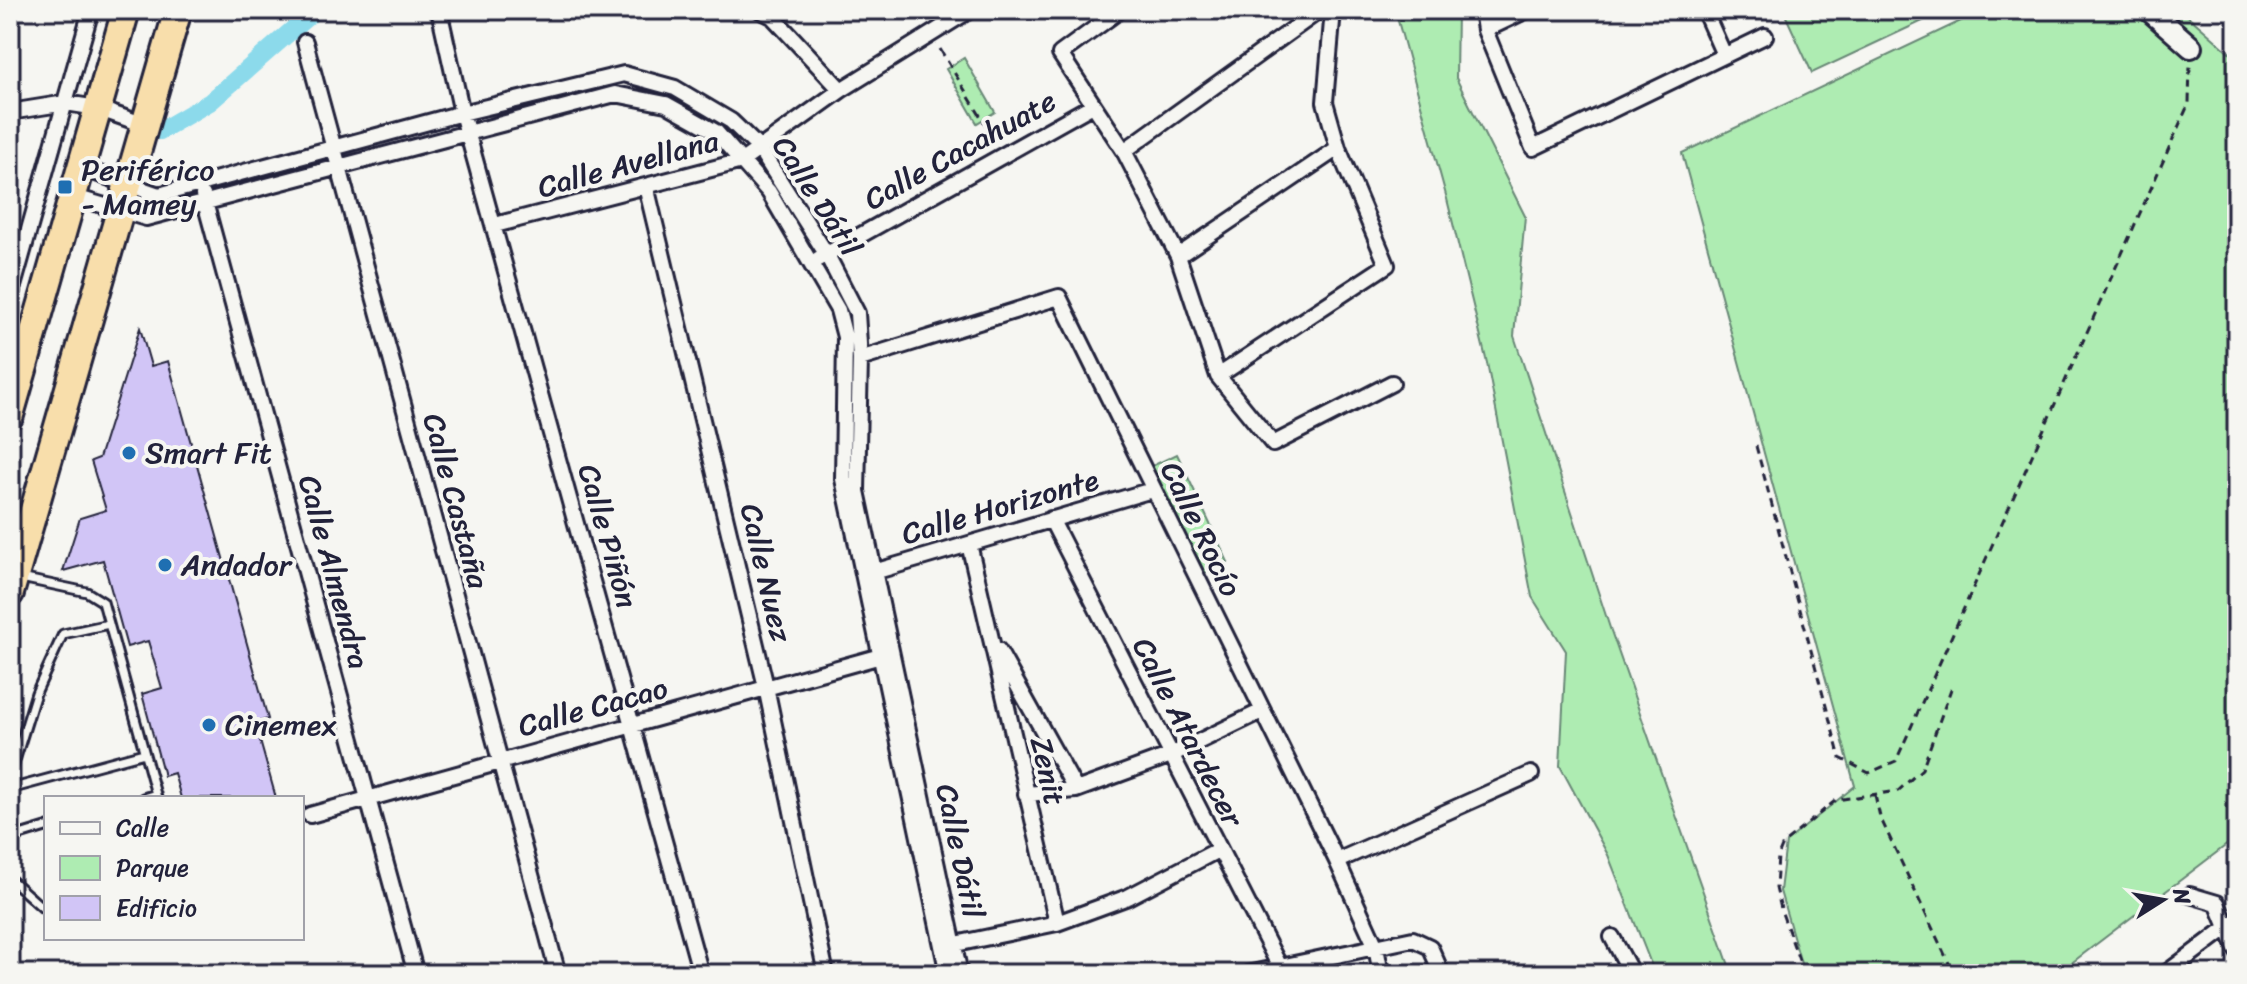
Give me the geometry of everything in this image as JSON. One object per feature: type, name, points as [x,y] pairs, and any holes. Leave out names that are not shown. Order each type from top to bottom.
[{"type":"highway","points":[[10,415],[126,10]]},
{"type":"highway","points":[[12,584],[178,10]]},
{"type":"street","points":[[10,297],[91,10]]},
{"type":"street","name":"Calle Piñón","points":[[439,10],[467,132],[701,974]]},
{"type":"street","points":[[760,10],[772,16],[841,90]]},
{"type":"street","name":"Calle Avellana","points":[[495,225],[742,161],[841,90],[970,10]]},
{"type":"street","points":[[1120,10],[1060,54],[1124,151],[1178,256],[1218,376],[1273,444],[1392,383]]},
{"type":"street","points":[[1124,151],[1320,10]]},
{"type":"street","points":[[1218,376],[1387,265],[1338,148],[1325,102],[1333,10]]},
{"type":"street","points":[[1482,10],[1485,30],[1533,148],[1765,36]]},
{"type":"street","points":[[1485,30],[1527,10]]},
{"type":"street","points":[[1704,10],[1724,55]]},
{"type":"street","points":[[2149,10],[2191,47]]},
{"type":"street","name":"Calle Castaña","points":[[305,42],[558,974]]},
{"type":"street","name":"Calle Dátil","points":[[79,167],[159,195],[462,113],[624,74],[675,88],[731,121],[759,148],[827,255],[857,313],[860,359],[857,491],[869,573],[948,946],[960,974]]},
{"type":"street","name":"Calle Dátil","points":[[71,196],[146,218],[615,94],[666,104],[716,132],[769,192],[838,310],[845,337],[843,479],[869,573]]},
{"type":"street","points":[[10,112],[66,103],[97,108],[145,125]]},
{"type":"street","name":"Calle Cacahuate","points":[[811,264],[1093,105]]},
{"type":"street","points":[[1178,256],[1338,148]]},
{"type":"street","name":"Calle Almendra","points":[[200,184],[416,974]]},
{"type":"street","name":"Calle Nuez","points":[[646,186],[766,687],[826,974]]},
{"type":"street","name":"Calle Rocío","points":[[860,359],[1059,297],[1337,861],[1376,947],[1381,974]]},
{"type":"street","name":"Calle Horizonte","points":[[869,573],[1152,490]]},
{"type":"street","name":"Calle Atardecer","points":[[1051,519],[1280,967]]},
{"type":"street","name":"Zenit","points":[[969,544],[1057,923]]},
{"type":"street","name":"Zenit","points":[[988,632],[1076,790]]},
{"type":"street","name":"Calle Cacao","points":[[310,815],[633,722],[886,655]]},
{"type":"street","points":[[1026,794],[1076,790],[1171,755],[1262,711]]},
{"type":"street","points":[[1337,861],[1531,774]]},
{"type":"street","points":[[948,946],[1057,923],[1128,897],[1218,850]]},
{"type":"street","points":[[2190,895],[2217,903],[2233,923],[2237,951]]},
{"type":"street","points":[[2165,974],[2233,923]]},
{"type":"street","points":[[1612,937],[1632,974]]},
{"type":"street","points":[[1247,974],[1413,939],[1424,941],[1430,947],[1442,974]]},
{"type":"street","name":"Calle Dátil","points":[[948,946],[948,974]]},
{"type":"lane","points":[[12,584],[87,592],[103,602],[156,796]]},
{"type":"lane","points":[[10,777],[36,693],[63,634],[109,624]]},
{"type":"lane","points":[[10,789],[144,753]]},
{"type":"lane","points":[[10,838],[44,828]]},
{"type":"lane","points":[[10,879],[44,909]]},
{"type":"path","points":[[932,34],[1004,156]]},
{"type":"path","points":[[1756,446],[1840,758],[1869,773],[1896,761],[2170,146],[2189,103],[2191,47]]},
{"type":"path","points":[[1804,974],[1776,888],[1778,856],[1783,844],[1836,800],[1898,791],[1922,769],[1951,689]]},
{"type":"path","points":[[1875,795],[1880,817],[1954,974]]},
{"type":"green space","points":[[1395,10],[1457,10],[1456,78],[1525,216],[1514,336],[1610,628],[1732,974],[1655,974],[1608,855],[1560,766],[1566,651],[1532,597],[1487,363],[1447,199]]},
{"type":"green space","points":[[1783,10],[1946,10],[1812,73]]},
{"type":"green space","points":[[1984,10],[2181,10],[2237,59],[2237,837],[2057,974],[1804,974],[1780,891],[1786,842],[1855,786],[1682,153]]},
{"type":"green space","points":[[964,58],[995,112],[977,123],[946,69]]},
{"type":"green space","points":[[1177,454],[1228,562],[1202,574],[1152,466]]},
{"type":"building","name":"Andador","points":[[140,328],[151,366],[168,361],[268,719],[255,723],[275,796],[180,796],[174,773],[164,776],[142,694],[162,688],[148,641],[127,647],[103,560],[63,571],[80,518],[106,510],[91,461],[99,458]]},
{"type":"waterway","points":[[160,131],[210,102],[315,10]]},
{"type":"place","name":"Periférico - Mamey","points":[[65,187]]},
{"type":"place","name":"Smart Fit","points":[[129,453]]},
{"type":"place","name":"Andador","points":[[165,565]]},
{"type":"place","name":"Cinemex","points":[[209,725]]}]
